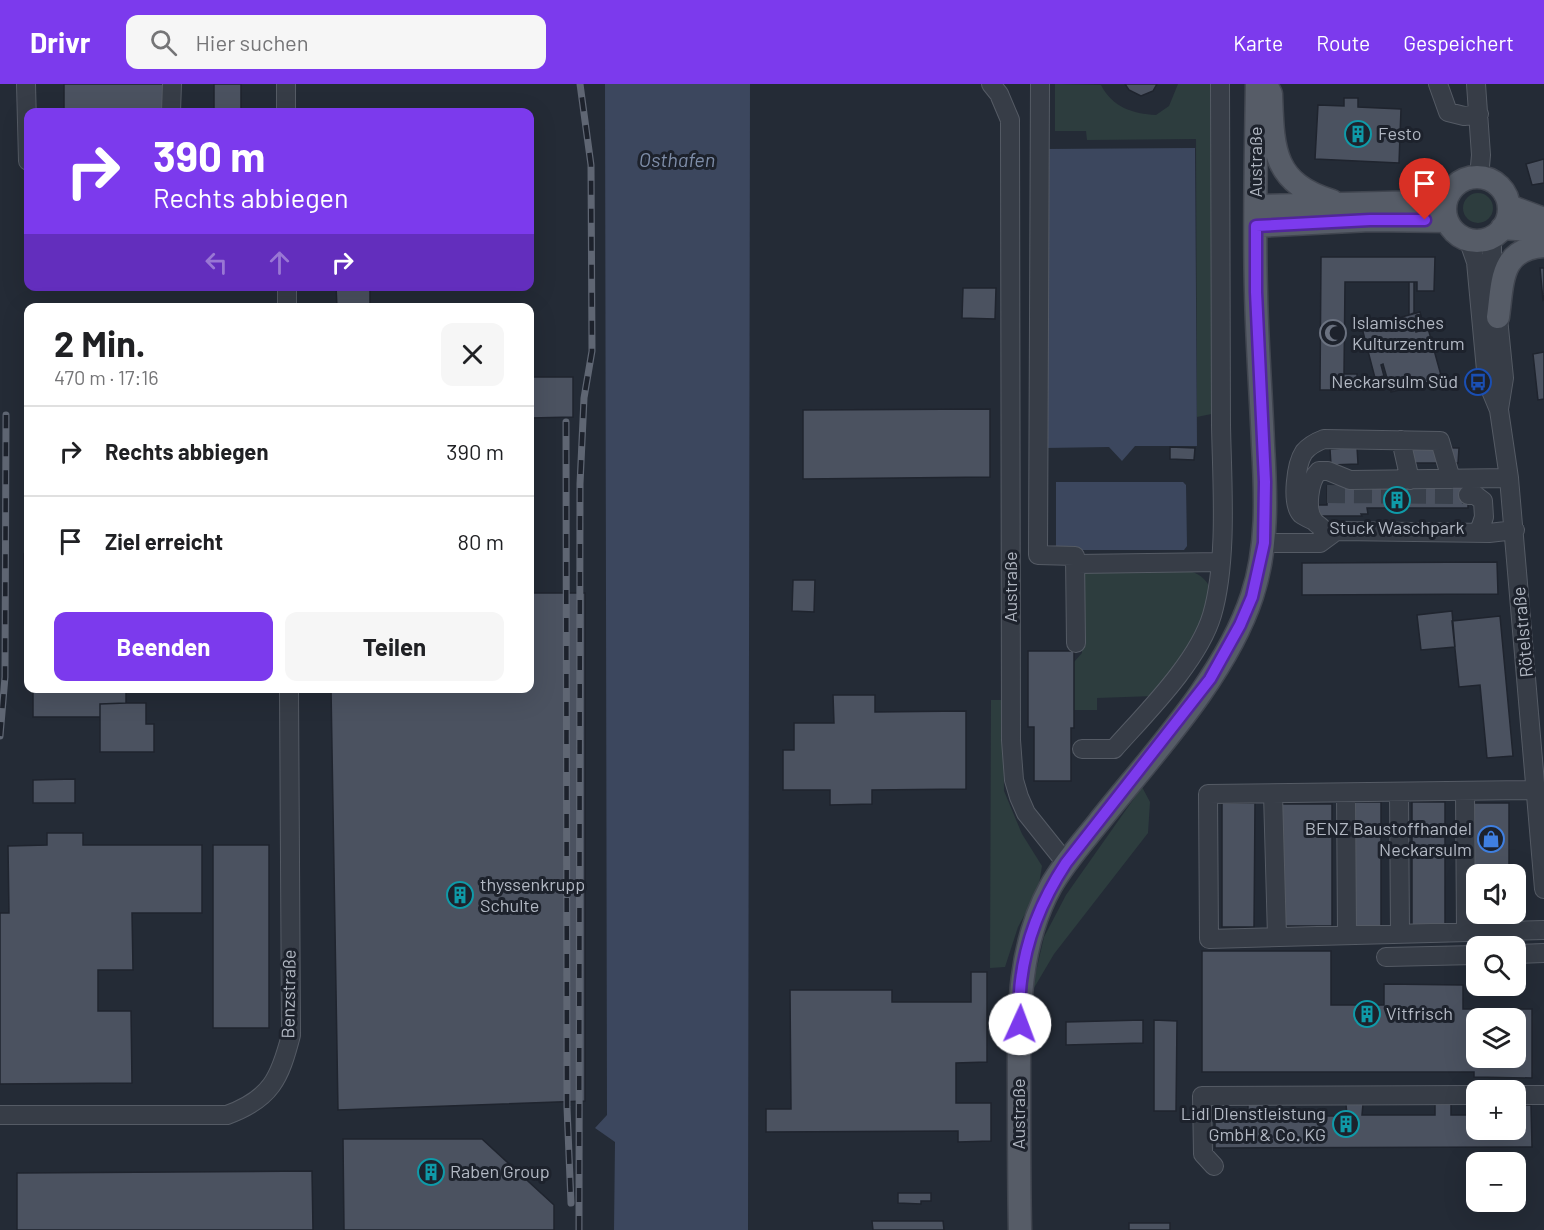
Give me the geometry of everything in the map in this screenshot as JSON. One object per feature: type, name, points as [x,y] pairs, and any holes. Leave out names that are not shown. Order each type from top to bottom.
[{"type":"main road","name":"Austraße","points":[[1020,1230],[1021,982],[1034,926],[1050,888],[1066,863],[1210,679],[1240,625],[1252,597],[1264,543],[1265,482],[1256,292],[1257,84]]},
{"type":"main road","points":[[1266,84],[1271,93],[1273,143],[1284,171],[1300,187],[1323,199],[1339,204]]},
{"type":"main road","points":[[1501,224],[1503,190],[1488,179],[1472,177],[1457,183],[1447,196],[1445,204],[1447,221],[1456,233],[1468,239],[1485,240],[1501,224],[1544,219]]},
{"type":"main road","points":[[1256,216],[1339,204],[1425,202],[1447,196]]},
{"type":"main road","points":[[1256,216],[1447,221]]},
{"type":"main road","points":[[1501,224],[1544,235]]},
{"type":"main road","points":[[1498,317],[1508,264],[1522,250],[1544,246]]},
{"type":"street","points":[[26,84],[27,108]]},
{"type":"street","points":[[171,108],[172,84]]},
{"type":"street","points":[[286,84],[286,108]]},
{"type":"street","points":[[1040,84],[1038,555],[1075,556],[1076,643]]},
{"type":"street","points":[[1082,749],[1114,749],[1153,707],[1192,655],[1212,616],[1220,562],[1222,516],[1220,84]]},
{"type":"street","points":[[1438,84],[1448,112],[1464,116],[1479,114]]},
{"type":"street","points":[[1476,84],[1481,155],[1479,177]]},
{"type":"street","name":"Austraße","points":[[995,89],[1010,120],[1011,716],[1014,780],[1026,813],[1066,863]]},
{"type":"street","name":"Rötelstraße","points":[[1499,410],[1504,378],[1492,258],[1501,224]]},
{"type":"street","name":"Rötelstraße","points":[[1468,239],[1476,262],[1487,381],[1499,410],[1509,478],[1544,889]]},
{"type":"street","points":[[1320,543],[1323,531],[1321,526],[1301,513],[1296,500],[1300,461],[1306,450],[1324,439],[1440,441],[1431,479]]},
{"type":"street","points":[[1415,441],[1431,479]]},
{"type":"street","points":[[1314,521],[1310,509],[1319,491],[1314,477],[1323,471],[1350,480],[1509,478]]},
{"type":"street","points":[[1468,495],[1475,495],[1483,501],[1484,517],[1479,532]]},
{"type":"street","points":[[1264,543],[1320,543],[1335,532],[1344,531],[1515,530]]},
{"type":"street","points":[[1076,564],[1220,562]]},
{"type":"street","name":"Benzstraße","points":[[0,1115],[227,1115],[246,1108],[265,1095],[283,1067],[291,1035],[289,693]]},
{"type":"street","points":[[1536,790],[1208,794],[1209,939],[1544,930]]},
{"type":"street","points":[[1464,791],[1466,932]]},
{"type":"street","points":[[1399,792],[1400,933]]},
{"type":"street","points":[[1346,793],[1347,935]]},
{"type":"street","points":[[1273,794],[1277,937]]},
{"type":"street","points":[[1526,954],[1544,953]]},
{"type":"street","points":[[1386,957],[1466,955]]},
{"type":"street","points":[[1214,1166],[1203,1154],[1202,1096],[1466,1095]]},
{"type":"street","points":[[1526,1095],[1544,1095]]},
{"type":"shaded area","points":[[1055,84],[1101,85],[1111,99],[1124,108],[1156,115],[1169,106],[1178,84],[1216,84],[1216,413],[1197,417],[1196,139],[1087,140],[1086,131],[1055,131]]},
{"type":"shaded area","points":[[1478,193],[1484,194],[1492,202],[1492,214],[1484,222],[1478,223],[1472,222],[1464,214],[1463,208],[1464,202],[1472,194]]},
{"type":"shaded area","points":[[1080,570],[1186,570],[1201,576],[1211,589],[1200,632],[1154,696],[1097,698],[1097,710],[1074,710],[1074,662],[1082,653]]},
{"type":"shaded area","points":[[991,700],[1003,700],[1004,791],[1022,834],[1042,866],[1038,890],[1018,927],[1005,967],[990,968]]},
{"type":"shaded area","points":[[1142,787],[1150,802],[1148,833],[1054,954],[1031,993],[1044,937],[1066,895]]},
{"type":"water","name":"Osthafen","points":[[605,84],[750,84],[748,1230],[614,1230],[615,1142],[595,1128],[607,1115]]},
{"type":"water","points":[[1195,148],[1197,446],[1135,446],[1122,461],[1109,447],[1045,448],[1044,149]]},
{"type":"water","points":[[1056,482],[1183,482],[1186,485],[1187,546],[1184,550],[1056,550]]},
{"type":"building","points":[[64,84],[165,84],[165,108],[64,108]]},
{"type":"building","points":[[214,84],[241,84],[241,108],[214,108]]},
{"type":"building","points":[[1125,84],[1157,84],[1153,91],[1141,96],[1129,90]]},
{"type":"building","name":"Festo","points":[[1344,98],[1358,98],[1358,107],[1401,109],[1399,163],[1315,159],[1318,105],[1344,106]]},
{"type":"building","points":[[1544,159],[1544,183],[1532,185],[1526,164]]},
{"type":"building","name":"Islamisches Kulturzentrum","points":[[1321,257],[1435,257],[1434,291],[1417,291],[1417,282],[1345,282],[1344,374],[1357,374],[1357,390],[1320,390]]},
{"type":"building","points":[[1540,268],[1544,268],[1543,300]]},
{"type":"building","name":"Islamisches Kulturzentrum","points":[[1409,282],[1414,282],[1414,313],[1409,315]]},
{"type":"building","points":[[963,288],[996,288],[995,319],[962,318]]},
{"type":"building","points":[[336,291],[370,291],[370,303],[337,303]]},
{"type":"building","name":"Islamisches Kulturzentrum","points":[[1420,312],[1423,325],[1415,328],[1416,332],[1428,328],[1442,379],[1391,392],[1383,364],[1381,365],[1384,376],[1375,378],[1362,328]]},
{"type":"building","points":[[1544,352],[1544,399],[1538,400],[1533,354]]},
{"type":"building","points":[[534,377],[573,377],[573,417],[534,418]]},
{"type":"building","points":[[990,409],[990,477],[803,479],[803,410]]},
{"type":"building","points":[[1170,447],[1195,448],[1194,460],[1170,459]]},
{"type":"building","points":[[1357,447],[1358,464],[1331,465],[1330,449]]},
{"type":"building","points":[[1399,447],[1459,448],[1458,463],[1399,463]]},
{"type":"building","name":"Stuck Waschpark","points":[[1327,486],[1468,486],[1468,508],[1367,508],[1368,514],[1361,514],[1362,516],[1316,516],[1316,505],[1327,505]]},
{"type":"building","points":[[1497,562],[1498,594],[1302,595],[1302,563]]},
{"type":"building","points":[[793,580],[815,580],[814,612],[792,611]]},
{"type":"building","name":"thyssenkrupp Schulte","points":[[534,593],[585,593],[585,1101],[338,1110],[331,693],[534,693]]},
{"type":"building","points":[[1452,611],[1455,647],[1421,650],[1417,615]]},
{"type":"building","points":[[1500,616],[1513,756],[1487,758],[1480,685],[1459,687],[1452,621]]},
{"type":"building","points":[[1028,651],[1074,651],[1071,781],[1034,781],[1034,727],[1028,727]]},
{"type":"building","points":[[33,693],[126,693],[126,703],[100,704],[100,717],[33,717]]},
{"type":"building","points":[[833,695],[875,695],[875,712],[966,711],[966,789],[872,790],[872,804],[830,805],[830,790],[783,790],[783,750],[794,750],[794,723],[834,723]]},
{"type":"building","points":[[146,703],[146,724],[154,724],[154,752],[100,752],[100,704]]},
{"type":"building","points":[[75,779],[75,803],[33,803],[33,780]]},
{"type":"building","points":[[1348,802],[1381,802],[1381,926],[1348,926]]},
{"type":"building","points":[[1412,802],[1445,802],[1445,926],[1412,926]]},
{"type":"building","points":[[1222,803],[1255,803],[1254,927],[1222,927]]},
{"type":"building","name":"BENZ Baustoffhandel Neckarsulm","points":[[1474,803],[1509,803],[1509,864],[1472,864]]},
{"type":"building","points":[[1282,804],[1332,804],[1332,926],[1282,926]]},
{"type":"building","points":[[47,833],[83,833],[83,845],[202,845],[202,913],[132,913],[133,970],[98,970],[98,1011],[131,1011],[132,1083],[0,1084],[0,913],[9,913],[8,846],[47,845]]},
{"type":"building","points":[[213,845],[269,845],[269,1028],[213,1028]]},
{"type":"building","name":"BENZ Baustoffhandel Neckarsulm","points":[[1469,924],[1509,924],[1509,925]]},
{"type":"building","name":"Vitfrisch","points":[[1202,951],[1331,951],[1331,1005],[1384,1005],[1384,984],[1463,985],[1463,1009],[1466,1009],[1466,1068],[1526,1068],[1526,1009],[1532,1009],[1532,1078],[1474,1077],[1474,1072],[1202,1072]]},
{"type":"building","points":[[971,972],[987,972],[987,1062],[956,1063],[956,1103],[991,1103],[991,1141],[958,1142],[958,1131],[766,1132],[766,1109],[791,1109],[790,990],[892,990],[892,1002],[971,1002]]},
{"type":"building","points":[[1143,1020],[1143,1043],[1066,1045],[1066,1022]]},
{"type":"building","points":[[1154,1020],[1177,1021],[1176,1111],[1154,1111]]},
{"type":"building","name":"Lidl DIenstleistung GmbH & Co. KG","points":[[1248,1103],[1264,1103],[1264,1116],[1347,1116],[1346,1104],[1363,1104],[1362,1115],[1435,1115],[1435,1103],[1451,1103],[1451,1115],[1466,1115],[1466,1140],[1526,1140],[1526,1105],[1531,1105],[1532,1147],[1215,1148],[1215,1118],[1248,1118]]},
{"type":"building","name":"Raben Group","points":[[343,1139],[482,1139],[554,1205],[554,1230],[344,1230]]},
{"type":"building","points":[[312,1171],[313,1230],[17,1230],[17,1173]]},
{"type":"building","points":[[898,1193],[931,1193],[931,1201],[921,1201],[921,1204],[898,1203]]},
{"type":"building","points":[[872,1221],[943,1221],[944,1230],[873,1230]]},
{"type":"building","points":[[1129,1223],[1170,1223],[1170,1230],[1129,1230]]},
{"type":"tunnel","points":[[1327,494],[1468,495]]},
{"type":"railway","points":[[579,1230],[580,484],[584,398],[592,351],[591,165],[580,84]]},
{"type":"railway","points":[[0,736],[5,677],[6,415]]},
{"type":"railway","points":[[566,422],[567,1107],[571,1203]]},
{"type":"place","name":"Festo","points":[[1358,134]]},
{"type":"place","name":"Islamisches Kulturzentrum","points":[[1333,333]]},
{"type":"place","name":"Neckarsulm Süd","points":[[1478,382]]},
{"type":"place","name":"Stuck Waschpark","points":[[1397,500]]},
{"type":"place","name":"BENZ Baustoffhandel Neckarsulm","points":[[1491,839]]},
{"type":"place","name":"thyssenkrupp Schulte","points":[[460,895]]},
{"type":"place","name":"Vitfrisch","points":[[1367,1014]]},
{"type":"place","name":"Lidl DIenstleistung GmbH & Co. KG","points":[[1346,1124]]},
{"type":"place","name":"Raben Group","points":[[431,1172]]},
{"type":"route","points":[[1020,1024],[1021,982],[1026,954],[1034,926],[1050,888],[1066,863],[1157,750],[1210,679],[1227,652],[1252,597],[1264,543],[1265,482],[1256,292],[1256,226],[1370,220],[1425,220]]}]
